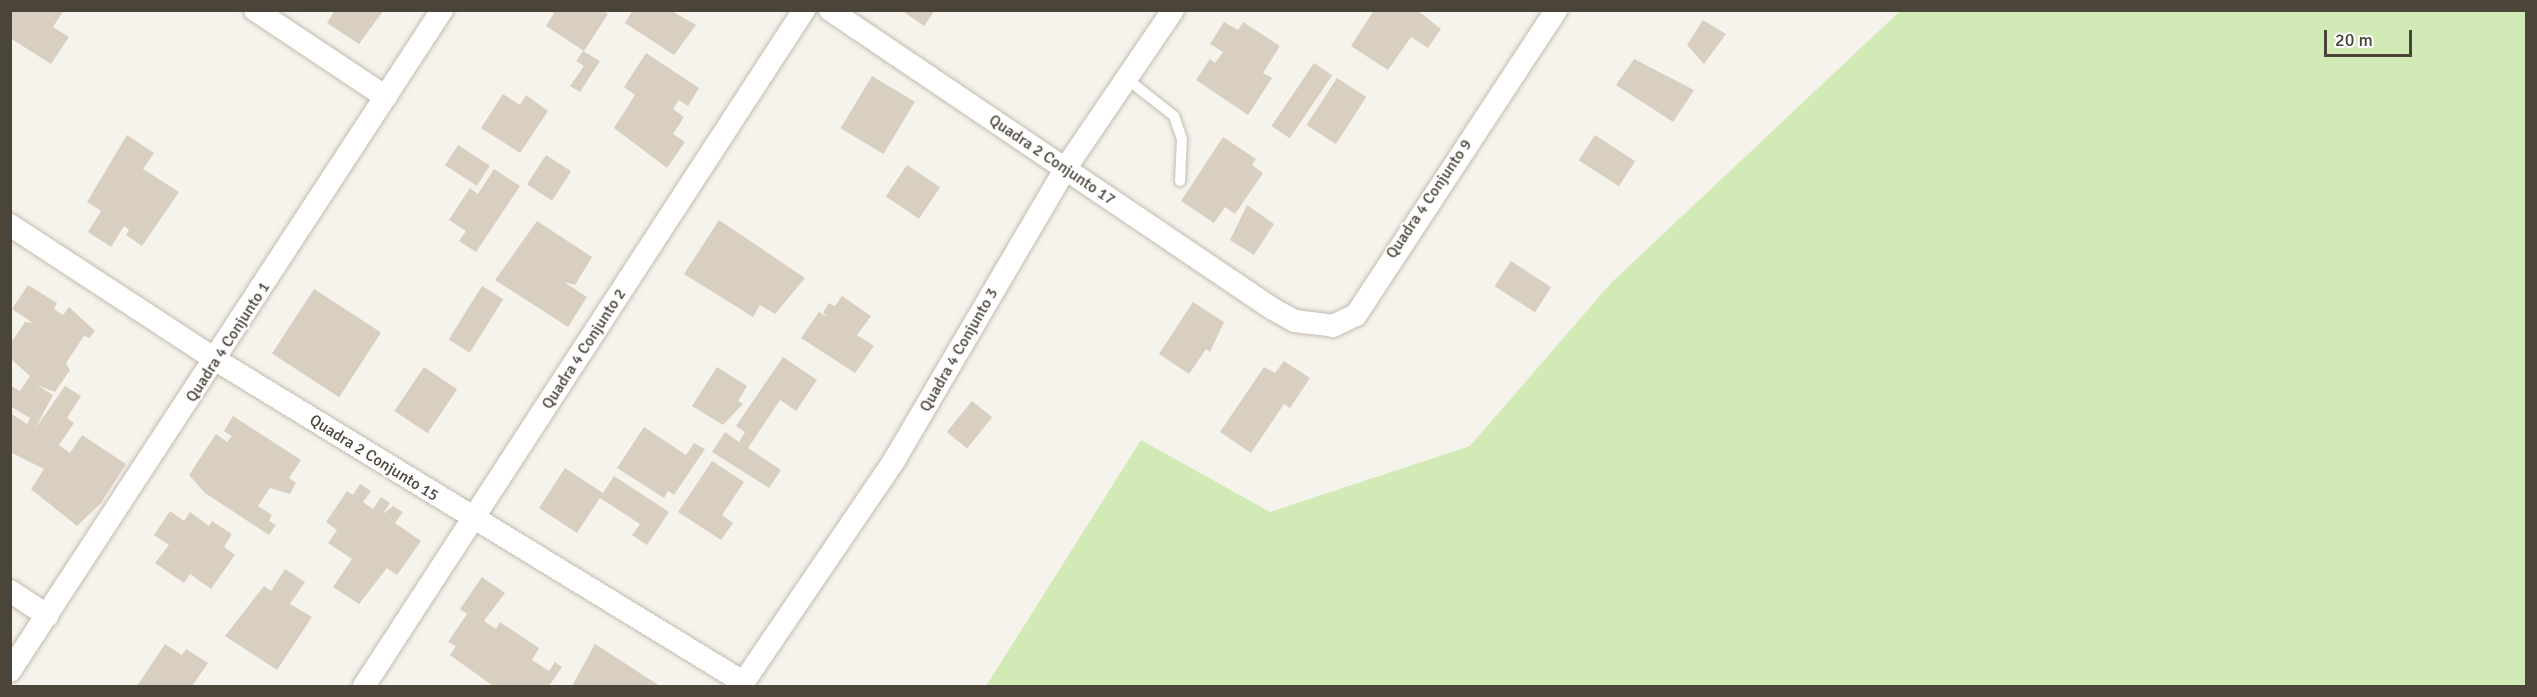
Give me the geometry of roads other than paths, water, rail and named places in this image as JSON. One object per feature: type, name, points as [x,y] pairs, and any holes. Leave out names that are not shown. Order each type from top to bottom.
[{"type":"street","points":[[255,10],[386,97]]},
{"type":"street","name":"Quadra 4 Conjunto 1","points":[[10,671],[216,360],[442,10]]},
{"type":"street","name":"Quadra 4 Conjunto 2","points":[[364,687],[804,10]]},
{"type":"street","name":"Quadra 2 Conjunto 17","points":[[830,10],[1273,309]]},
{"type":"street","name":"Quadra 4 Conjunto 3","points":[[742,684],[895,459],[1065,169],[1173,10]]},
{"type":"street","name":"Quadra 4 Conjunto 9","points":[[1273,309],[1317,325],[1333,326],[1356,315],[1556,10]]},
{"type":"street","name":"Quadra 2 Conjunto 15","points":[[10,225],[216,360],[742,684]]},
{"type":"street","points":[[10,591],[48,616]]},
{"type":"lane","points":[[1126,79],[1174,116],[1182,139],[1180,182]]}]
